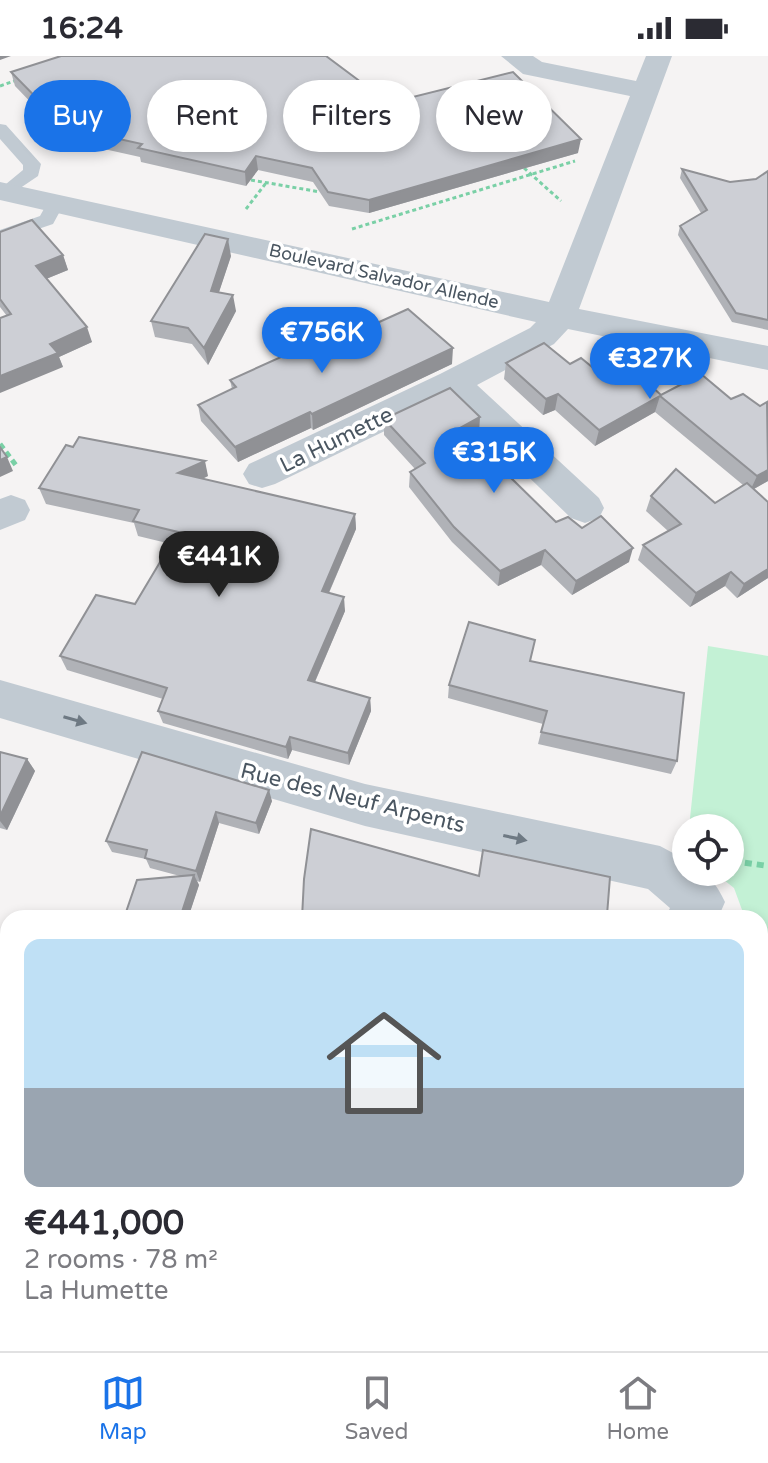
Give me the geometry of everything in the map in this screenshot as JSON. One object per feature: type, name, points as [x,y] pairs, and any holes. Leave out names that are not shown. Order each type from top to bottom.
[{"type":"street","points":[[514,56],[533,68],[645,91]]},
{"type":"street","points":[[560,316],[659,56]]},
{"type":"street","name":"Boulevard Salvador Allende","points":[[3,192],[560,316],[768,358]]},
{"type":"street","name":"La Humette","points":[[262,474],[453,383],[542,336],[560,316]]},
{"type":"street","points":[[453,383],[585,508]]},
{"type":"street","name":"Rue des Neuf Arpents","points":[[0,699],[365,805],[660,869],[695,910]]},
{"type":"lane","points":[[0,129],[32,164],[32,172],[3,192]]},
{"type":"lane","points":[[0,236],[47,220],[56,202]]},
{"type":"path","points":[[0,86],[27,77]]},
{"type":"path","points":[[290,256],[303,243],[576,160]]},
{"type":"path","points":[[524,168],[557,201]]},
{"type":"path","points":[[251,180],[320,192]]},
{"type":"path","points":[[744,862],[768,866]]},
{"type":"green space","points":[[708,646],[768,656],[768,910],[742,910],[732,886],[744,886],[744,814],[690,814]]},
{"type":"building","points":[[61,56],[326,56],[358,80],[283,80],[283,152],[420,152],[420,95],[436,91],[436,152],[536,152],[369,200],[328,192],[312,168],[256,156],[245,172],[156,152],[267,152],[267,80],[147,80],[147,150],[138,148],[142,144],[131,142],[131,80],[24,80],[24,85],[11,72]]},
{"type":"building","points":[[513,72],[521,80],[481,80]]},
{"type":"building","points":[[552,110],[581,139],[552,147]]},
{"type":"building","points":[[682,169],[730,182],[756,179],[768,171],[768,320],[736,313],[680,226],[707,210]]},
{"type":"building","points":[[32,220],[63,255],[36,266],[87,327],[50,344],[58,353],[0,376],[0,318],[11,314],[0,299],[0,232]]},
{"type":"building","points":[[205,234],[228,239],[211,291],[233,295],[204,348],[188,328],[151,321]]},
{"type":"building","points":[[408,309],[453,348],[235,447],[198,405],[236,387],[230,380],[370,317],[377,323]]},
{"type":"building","points":[[544,343],[570,364],[581,358],[597,371],[620,358],[661,395],[701,374],[731,399],[743,394],[760,406],[767,402],[768,470],[757,476],[660,396],[599,430],[558,394],[546,399],[506,363]]},
{"type":"building","points":[[450,388],[480,417],[460,428],[556,522],[568,517],[582,528],[601,516],[633,548],[576,581],[545,550],[500,571],[454,527],[410,472],[425,463],[384,419]]},
{"type":"building","points":[[79,437],[205,461],[178,473],[355,514],[322,591],[344,597],[308,680],[370,698],[348,753],[290,737],[286,747],[158,711],[167,688],[60,656],[96,595],[135,604],[178,532],[133,521],[139,510],[39,488],[66,445],[73,447]]},
{"type":"building","points":[[0,447],[7,457],[0,460]]},
{"type":"building","points":[[676,469],[715,503],[747,483],[768,502],[768,569],[744,584],[731,572],[696,593],[643,545],[681,524],[651,496]]},
{"type":"building","points":[[469,622],[535,640],[530,661],[684,693],[677,761],[541,732],[547,711],[449,685]]},
{"type":"building","points":[[0,752],[27,759],[0,816]]},
{"type":"building","points":[[142,752],[269,790],[256,823],[216,812],[196,871],[145,858],[147,850],[106,841]]},
{"type":"building","points":[[311,829],[479,876],[483,850],[610,877],[607,910],[302,910]]},
{"type":"building","points":[[194,875],[183,910],[127,910],[137,880]]}]
